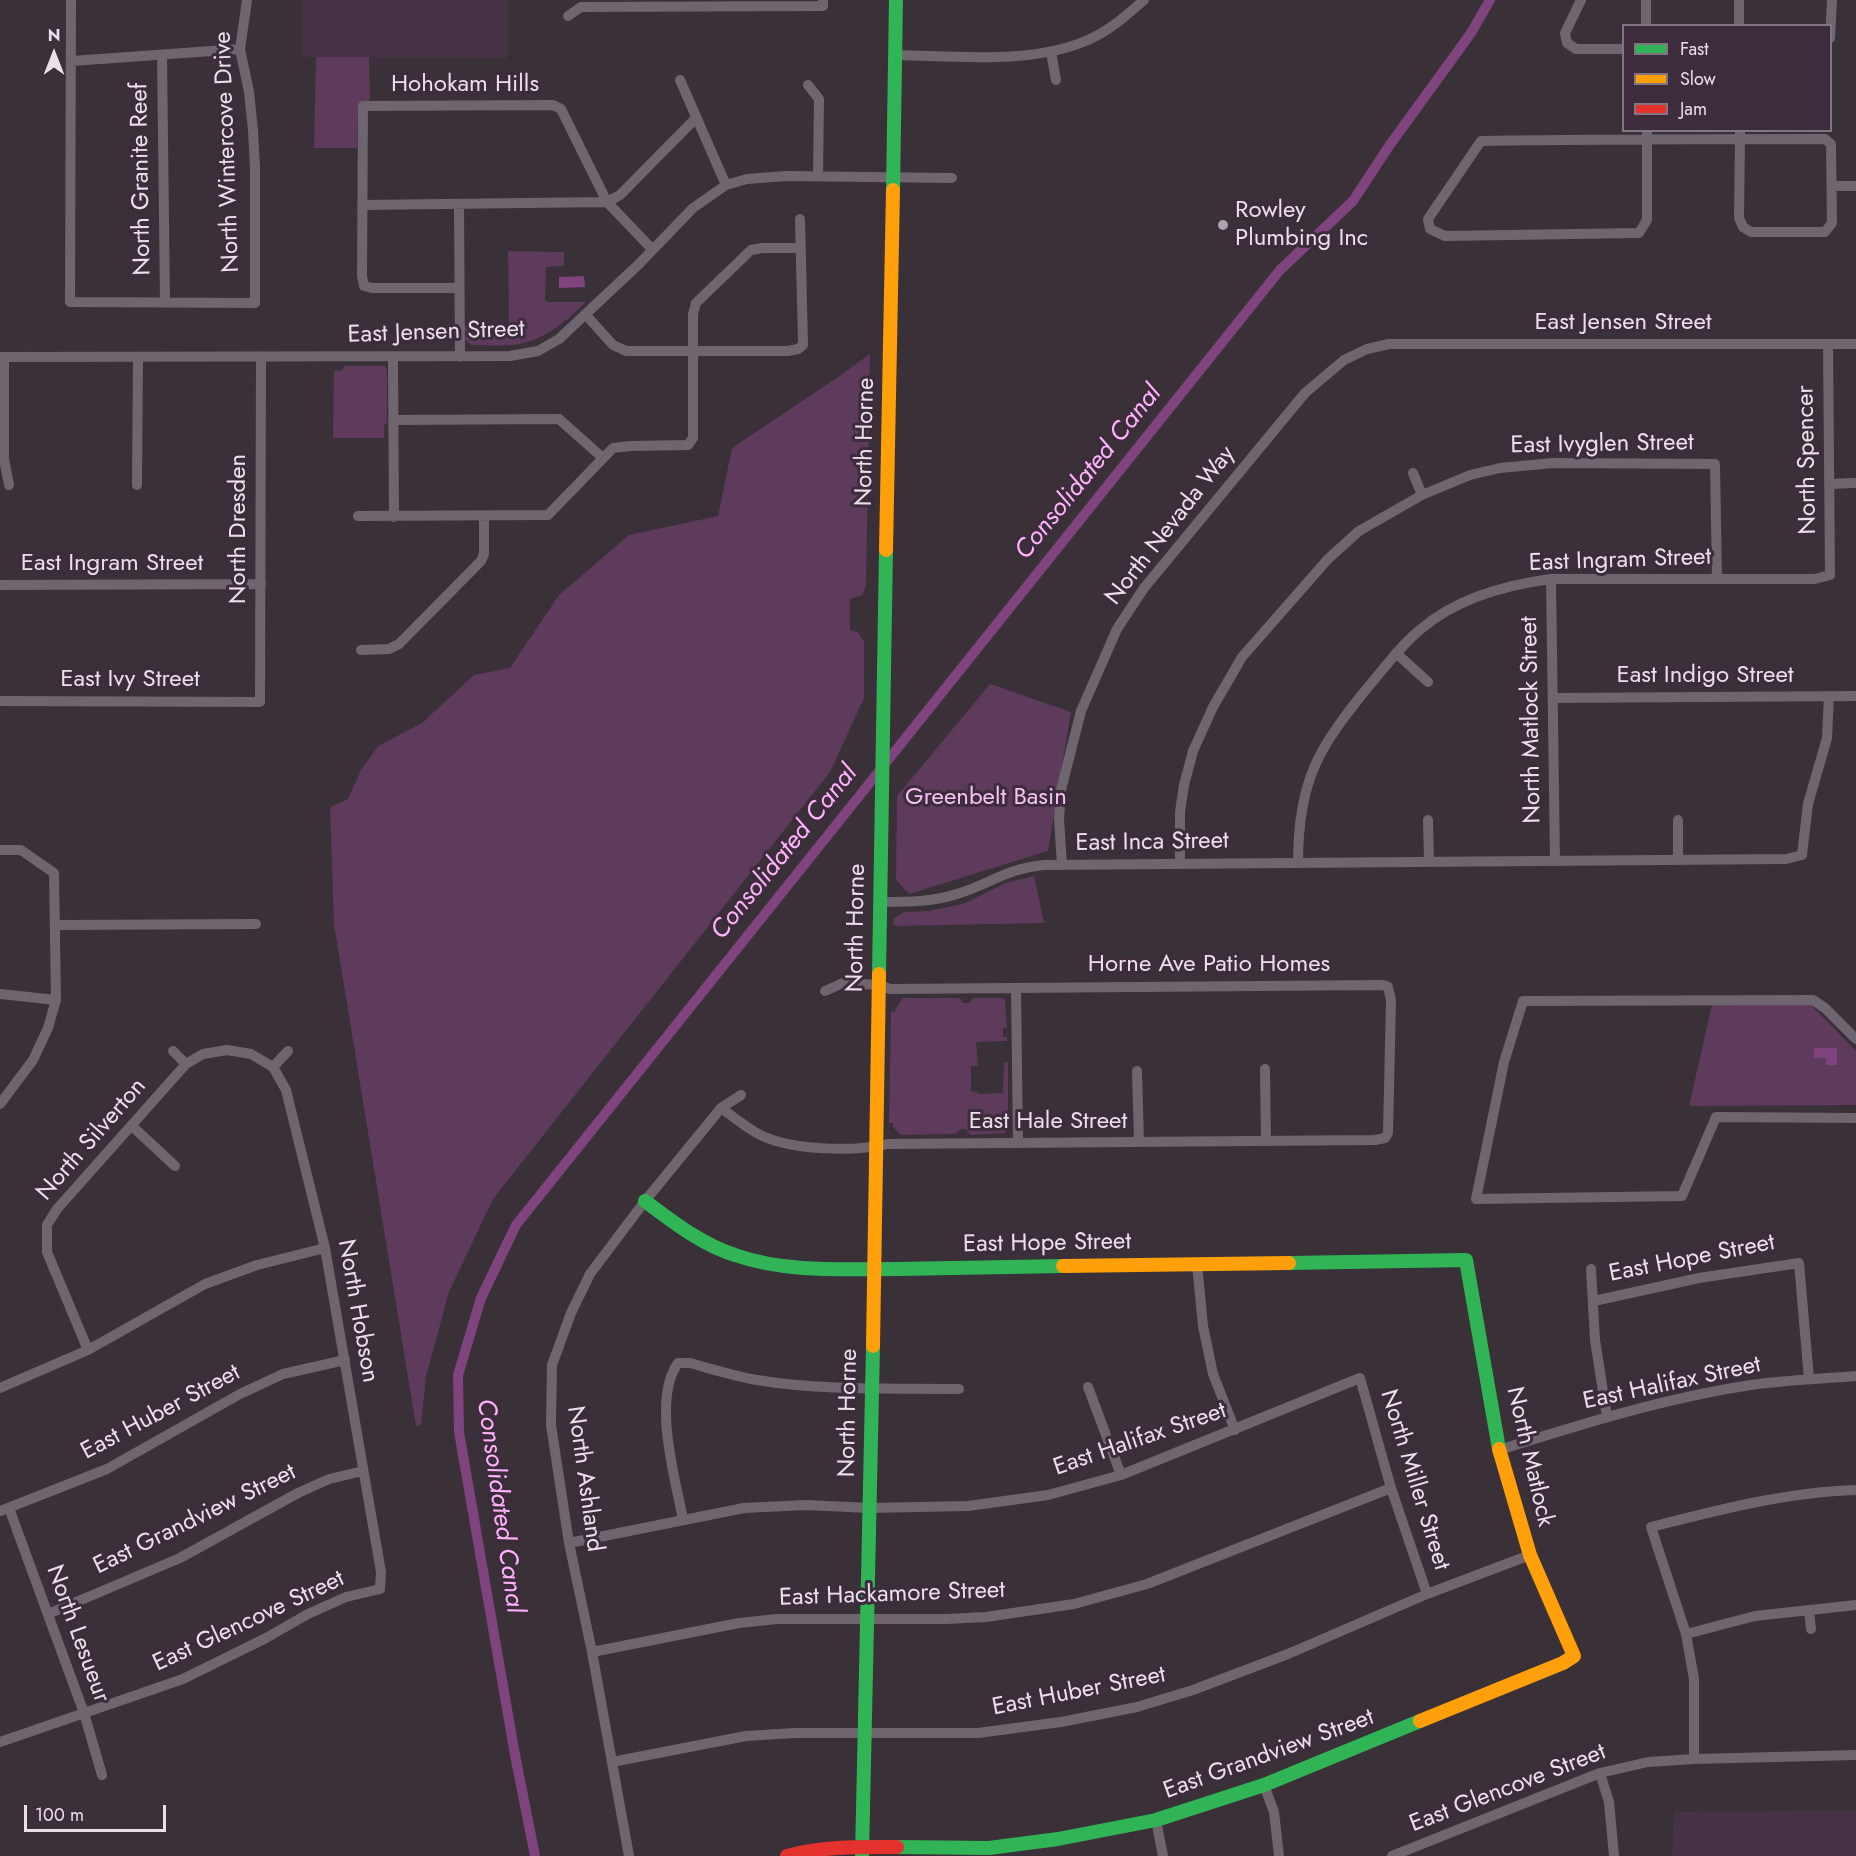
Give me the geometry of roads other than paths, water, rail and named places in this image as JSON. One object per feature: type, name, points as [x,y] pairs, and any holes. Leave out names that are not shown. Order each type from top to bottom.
[{"type":"street","points":[[71,0],[70,302],[165,302]]},
{"type":"street","name":"North Wintercove Drive","points":[[165,302],[255,303],[253,139],[249,92],[240,49],[247,0]]},
{"type":"street","name":"North Horne","points":[[862,1851],[896,0]]},
{"type":"street","points":[[895,55],[999,56],[1051,52],[1088,40],[1121,21],[1144,0]]},
{"type":"street","points":[[1581,0],[1565,33],[1566,43],[1576,49],[1622,49]]},
{"type":"street","points":[[1646,0],[1646,24]]},
{"type":"street","points":[[1739,0],[1739,24]]},
{"type":"street","points":[[1831,24],[1832,0]]},
{"type":"street","points":[[568,16],[581,7],[594,3],[823,3]]},
{"type":"street","points":[[72,61],[240,49]]},
{"type":"street","points":[[1051,52],[1056,80]]},
{"type":"street","name":"North Granite Reef","points":[[162,55],[165,302]]},
{"type":"street","points":[[680,80],[695,119],[726,185]]},
{"type":"street","points":[[808,85],[819,99],[818,176]]},
{"type":"street","name":"Hohokam Hills","points":[[459,288],[372,288],[364,286],[362,276],[363,106],[553,105],[561,109],[607,202],[652,249]]},
{"type":"street","points":[[362,205],[607,202],[620,195],[695,119]]},
{"type":"street","points":[[1647,135],[1647,220],[1639,233],[1445,236],[1430,229],[1428,219],[1480,141],[1647,135],[1740,135],[1825,139],[1831,144],[1833,224],[1825,232],[1751,232],[1743,227],[1739,218],[1740,135]]},
{"type":"street","name":"East Jensen Street","points":[[2,357],[460,357],[510,356],[538,351],[559,339],[693,208],[726,185],[747,179],[818,176],[951,178]]},
{"type":"street","points":[[1832,186],[1856,186]]},
{"type":"street","points":[[459,205],[460,357]]},
{"type":"street","points":[[586,315],[613,345],[626,351],[788,351],[798,349],[803,345],[800,219]]},
{"type":"street","points":[[358,516],[548,515],[613,448],[688,445],[693,438],[693,314],[696,303],[751,250],[801,248]]},
{"type":"street","name":"East Jensen Street","points":[[1389,344],[1856,344]]},
{"type":"street","name":"North Nevada Way","points":[[1062,865],[1059,819],[1064,779],[1081,711],[1117,629],[1144,588],[1305,393],[1344,360],[1367,349],[1389,344]]},
{"type":"street","name":"North Spencer","points":[[1828,344],[1830,575]]},
{"type":"street","points":[[2,357],[4,459],[9,485]]},
{"type":"street","points":[[137,485],[138,357]]},
{"type":"street","name":"North Dresden","points":[[260,702],[261,357]]},
{"type":"street","points":[[393,357],[394,517]]},
{"type":"street","points":[[393,420],[559,419],[603,458]]},
{"type":"street","name":"East Ivyglen Street","points":[[1180,863],[1180,812],[1193,751],[1213,707],[1242,657],[1328,559],[1359,531],[1422,495],[1470,475],[1524,465],[1553,463],[1715,464],[1717,579]]},
{"type":"street","points":[[1413,473],[1422,495]]},
{"type":"street","points":[[1830,484],[1854,483]]},
{"type":"street","points":[[361,650],[389,649],[399,644],[481,561],[484,554],[484,516]]},
{"type":"street","name":"East Ingram Street","points":[[1298,863],[1301,810],[1318,756],[1342,720],[1396,653],[1421,628],[1464,602],[1498,589],[1551,579],[1815,579],[1830,575]]},
{"type":"street","name":"North Matlock Street","points":[[1551,579],[1555,861]]},
{"type":"street","name":"East Ingram Street","points":[[0,585],[261,584]]},
{"type":"street","points":[[1396,653],[1428,682]]},
{"type":"street","name":"East Inca Street","points":[[881,902],[945,898],[1016,869],[1033,866],[1786,859],[1802,855],[1808,804],[1827,738],[1828,696]]},
{"type":"street","name":"East Indigo Street","points":[[1554,698],[1856,696]]},
{"type":"street","name":"East Ivy Street","points":[[0,701],[260,702]]},
{"type":"street","points":[[1428,820],[1429,862]]},
{"type":"street","points":[[1678,820],[1678,860]]},
{"type":"street","points":[[0,850],[21,850],[54,873],[56,1000],[48,1028],[33,1060],[0,1104]]},
{"type":"street","points":[[55,925],[256,924]]},
{"type":"street","name":"Horne Ave Patio Homes","points":[[825,991],[843,983],[890,989],[1383,985],[1388,987],[1391,1000],[1389,1125],[1385,1138]]},
{"type":"street","points":[[1016,988],[1018,1143]]},
{"type":"street","points":[[0,994],[56,1000]]},
{"type":"street","points":[[1856,1039],[1825,1008],[1813,1000],[1523,1001],[1504,1062],[1476,1199],[1682,1196],[1716,1117],[1856,1118]]},
{"type":"street","name":"North Silverton","points":[[88,1350],[47,1252],[47,1225],[57,1209],[186,1064],[203,1054],[227,1050],[251,1054],[273,1067]]},
{"type":"street","points":[[173,1051],[186,1064]]},
{"type":"street","points":[[273,1067],[288,1051]]},
{"type":"street","name":"North Hobson","points":[[273,1067],[286,1090],[325,1248],[381,1572],[380,1589]]},
{"type":"street","points":[[1265,1069],[1266,1141]]},
{"type":"street","points":[[1137,1071],[1138,1142]]},
{"type":"street","name":"North Ashland","points":[[629,1856],[592,1652],[569,1543],[551,1425],[552,1365],[571,1312],[590,1274],[721,1108],[741,1095]]},
{"type":"street","name":"East Hale Street","points":[[721,1108],[757,1134],[800,1147],[866,1149],[888,1144],[1375,1140],[1385,1138]]},
{"type":"street","points":[[132,1126],[175,1166]]},
{"type":"street","name":"East Hope Street","points":[[645,1202],[689,1233],[736,1256],[793,1267],[874,1269],[1466,1260]]},
{"type":"street","points":[[0,1388],[88,1350],[204,1284],[257,1265],[325,1248]]},
{"type":"street","name":"North Matlock","points":[[1466,1260],[1499,1450],[1530,1555],[1574,1656]]},
{"type":"street","name":"East Hope Street","points":[[1593,1301],[1699,1278],[1799,1263],[1809,1379]]},
{"type":"street","points":[[1197,1264],[1203,1326],[1213,1374],[1235,1430]]},
{"type":"street","points":[[1591,1269],[1594,1340],[1607,1417]]},
{"type":"street","name":"East Huber Street","points":[[4,1510],[107,1468],[240,1394],[283,1374],[345,1360]]},
{"type":"street","points":[[683,1519],[667,1438],[667,1397],[673,1371],[678,1363],[690,1363],[756,1380],[775,1382],[872,1388],[959,1389]]},
{"type":"street","name":"East Halifax Street","points":[[1499,1450],[1607,1417],[1674,1400],[1751,1385],[1856,1376]]},
{"type":"street","name":"East Halifax Street","points":[[569,1543],[744,1508],[968,1506],[1048,1495],[1121,1475],[1360,1378]]},
{"type":"street","name":"North Miller Street","points":[[1360,1378],[1391,1488],[1427,1594]]},
{"type":"street","points":[[1088,1387],[1121,1475]]},
{"type":"street","name":"East Grandview Street","points":[[48,1614],[180,1558],[298,1492],[328,1479],[363,1471]]},
{"type":"street","name":"East Hackamore Street","points":[[592,1652],[739,1623],[777,1619],[866,1620],[986,1617],[1074,1604],[1147,1584],[1391,1488]]},
{"type":"street","points":[[1694,1759],[1694,1680],[1686,1634],[1651,1527],[1728,1507],[1787,1497],[1856,1490]]},
{"type":"street","name":"North Lesueur","points":[[4,1510],[48,1614],[84,1713],[102,1775]]},
{"type":"street","name":"East Huber Street","points":[[612,1762],[746,1736],[794,1733],[978,1733],[1061,1722],[1137,1707],[1193,1690],[1288,1654],[1427,1594],[1530,1555]]},
{"type":"street","name":"East Glencove Street","points":[[0,1742],[183,1679],[266,1638],[308,1614],[346,1597],[380,1589]]},
{"type":"street","points":[[1686,1634],[1755,1616],[1856,1605]]},
{"type":"street","points":[[1809,1610],[1811,1629]]},
{"type":"street","name":"East Grandview Street","points":[[787,1856],[821,1849],[938,1852],[989,1848],[1058,1839],[1156,1820],[1264,1785],[1563,1663],[1574,1656]]},
{"type":"street","name":"East Glencove Street","points":[[1392,1856],[1600,1773],[1648,1762],[1856,1755]]},
{"type":"street","points":[[1600,1773],[1609,1802],[1614,1856]]},
{"type":"street","points":[[1264,1785],[1274,1812],[1279,1856]]},
{"type":"street","points":[[1156,1820],[1163,1856]]},
{"type":"waterway","name":"Consolidated Canal","points":[[535,1856],[515,1755],[459,1432],[458,1375],[481,1298],[516,1225],[1280,270],[1353,201],[1389,146],[1471,33],[1490,0]]},
{"type":"place","name":"Rowley Plumbing Inc","points":[[1223,225]]},
{"type":"park label","name":"Greenbelt Basin","points":[[986,798]]}]
